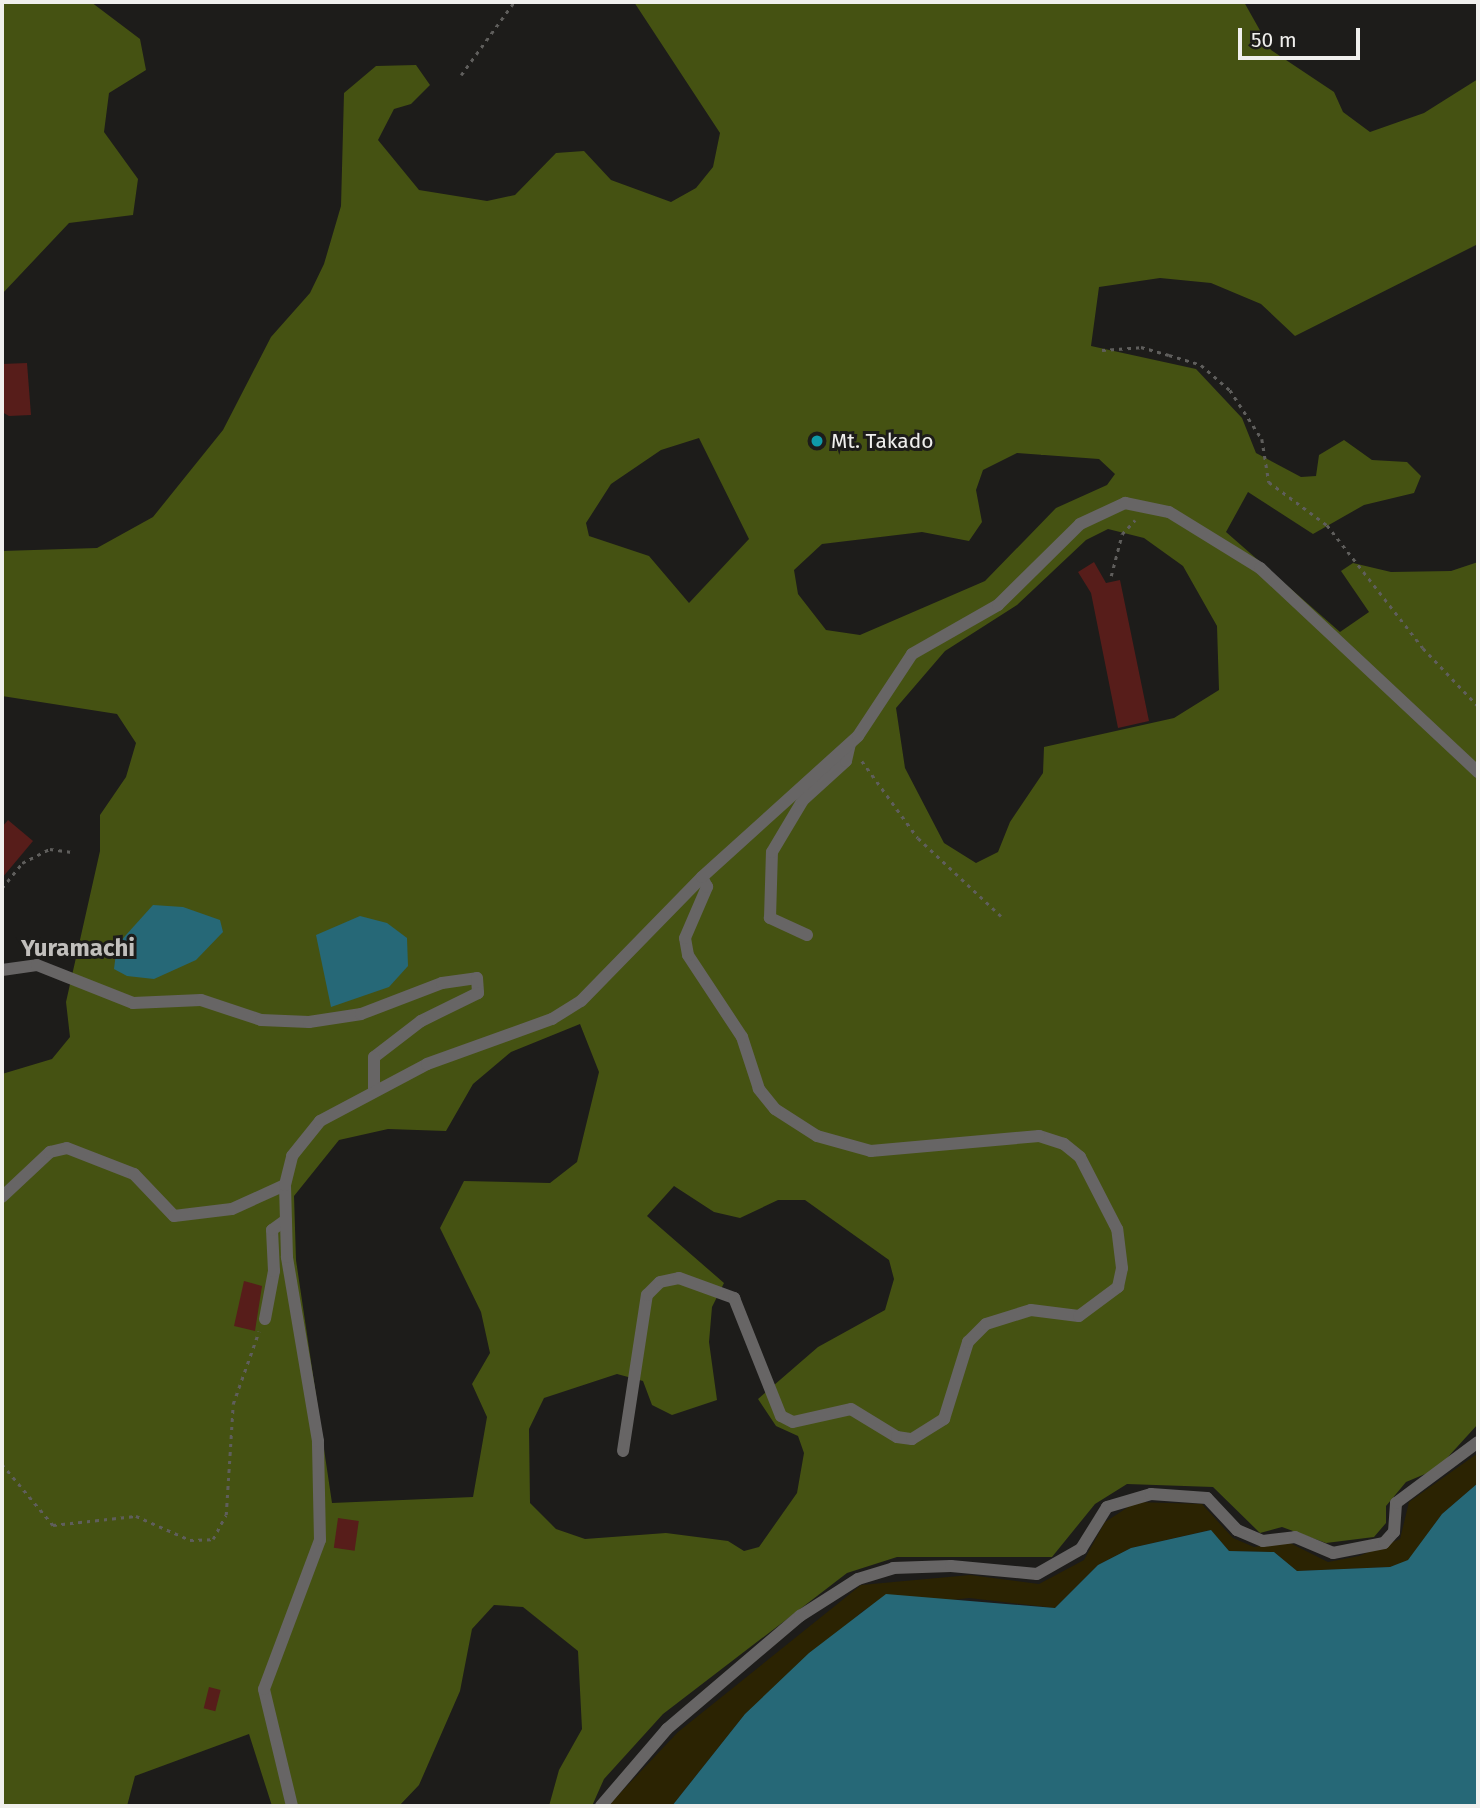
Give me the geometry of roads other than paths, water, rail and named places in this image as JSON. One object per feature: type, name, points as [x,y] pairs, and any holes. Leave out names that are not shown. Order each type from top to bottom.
[{"type":"street","points":[[292,1806],[264,1689],[279,1635],[313,1566],[322,1507],[286,1220],[285,1185],[304,1137],[374,1090],[552,1019],[581,1001],[702,877],[850,743],[912,654],[998,605],[1080,524],[1125,503],[1150,504],[1215,537],[1294,595],[1478,772]]},
{"type":"street","points":[[807,935],[771,918],[772,852],[803,800],[846,761],[850,743]]},
{"type":"street","points":[[623,1451],[647,1295],[660,1282],[679,1278],[734,1298],[781,1416],[793,1422],[851,1409],[897,1437],[912,1439],[944,1419],[968,1342],[986,1325],[1031,1310],[1079,1316],[1118,1287],[1122,1268],[1117,1229],[1080,1157],[1065,1144],[1038,1136],[871,1151],[817,1136],[775,1109],[759,1089],[742,1037],[688,955],[685,938],[707,887],[702,877]]},
{"type":"street","points":[[2,970],[37,965],[133,1003],[201,1000],[261,1020],[309,1022],[361,1014],[442,983],[478,978],[478,993],[421,1021],[374,1057],[374,1090]]},
{"type":"street","points":[[2,1197],[50,1152],[67,1148],[134,1174],[174,1216],[232,1209],[285,1185]]},
{"type":"street","points":[[265,1319],[274,1271],[272,1230],[286,1220]]},
{"type":"street","points":[[601,1806],[667,1730],[800,1616],[858,1579],[893,1568],[1045,1572],[1082,1549],[1107,1507],[1152,1494],[1207,1499],[1237,1530],[1263,1541],[1295,1537],[1333,1553],[1375,1545],[1394,1532],[1396,1503],[1406,1493],[1449,1469],[1478,1442]]},
{"type":"water","points":[[153,905],[183,907],[220,920],[223,932],[196,960],[154,979],[127,976],[114,969],[117,945]]},
{"type":"water","points":[[360,916],[387,923],[407,938],[408,966],[389,987],[331,1007],[316,935]]},
{"type":"water","points":[[1478,1483],[1478,1806],[672,1806],[745,1714],[809,1653],[886,1594],[1055,1608],[1098,1565],[1131,1548],[1211,1530],[1229,1551],[1274,1552],[1297,1571],[1390,1567],[1408,1560],[1442,1514]]},
{"type":"place","name":"Mt. Takado","points":[[817,441]]},
{"type":"district","name":"Yuramachi","points":[[78,949]]}]
